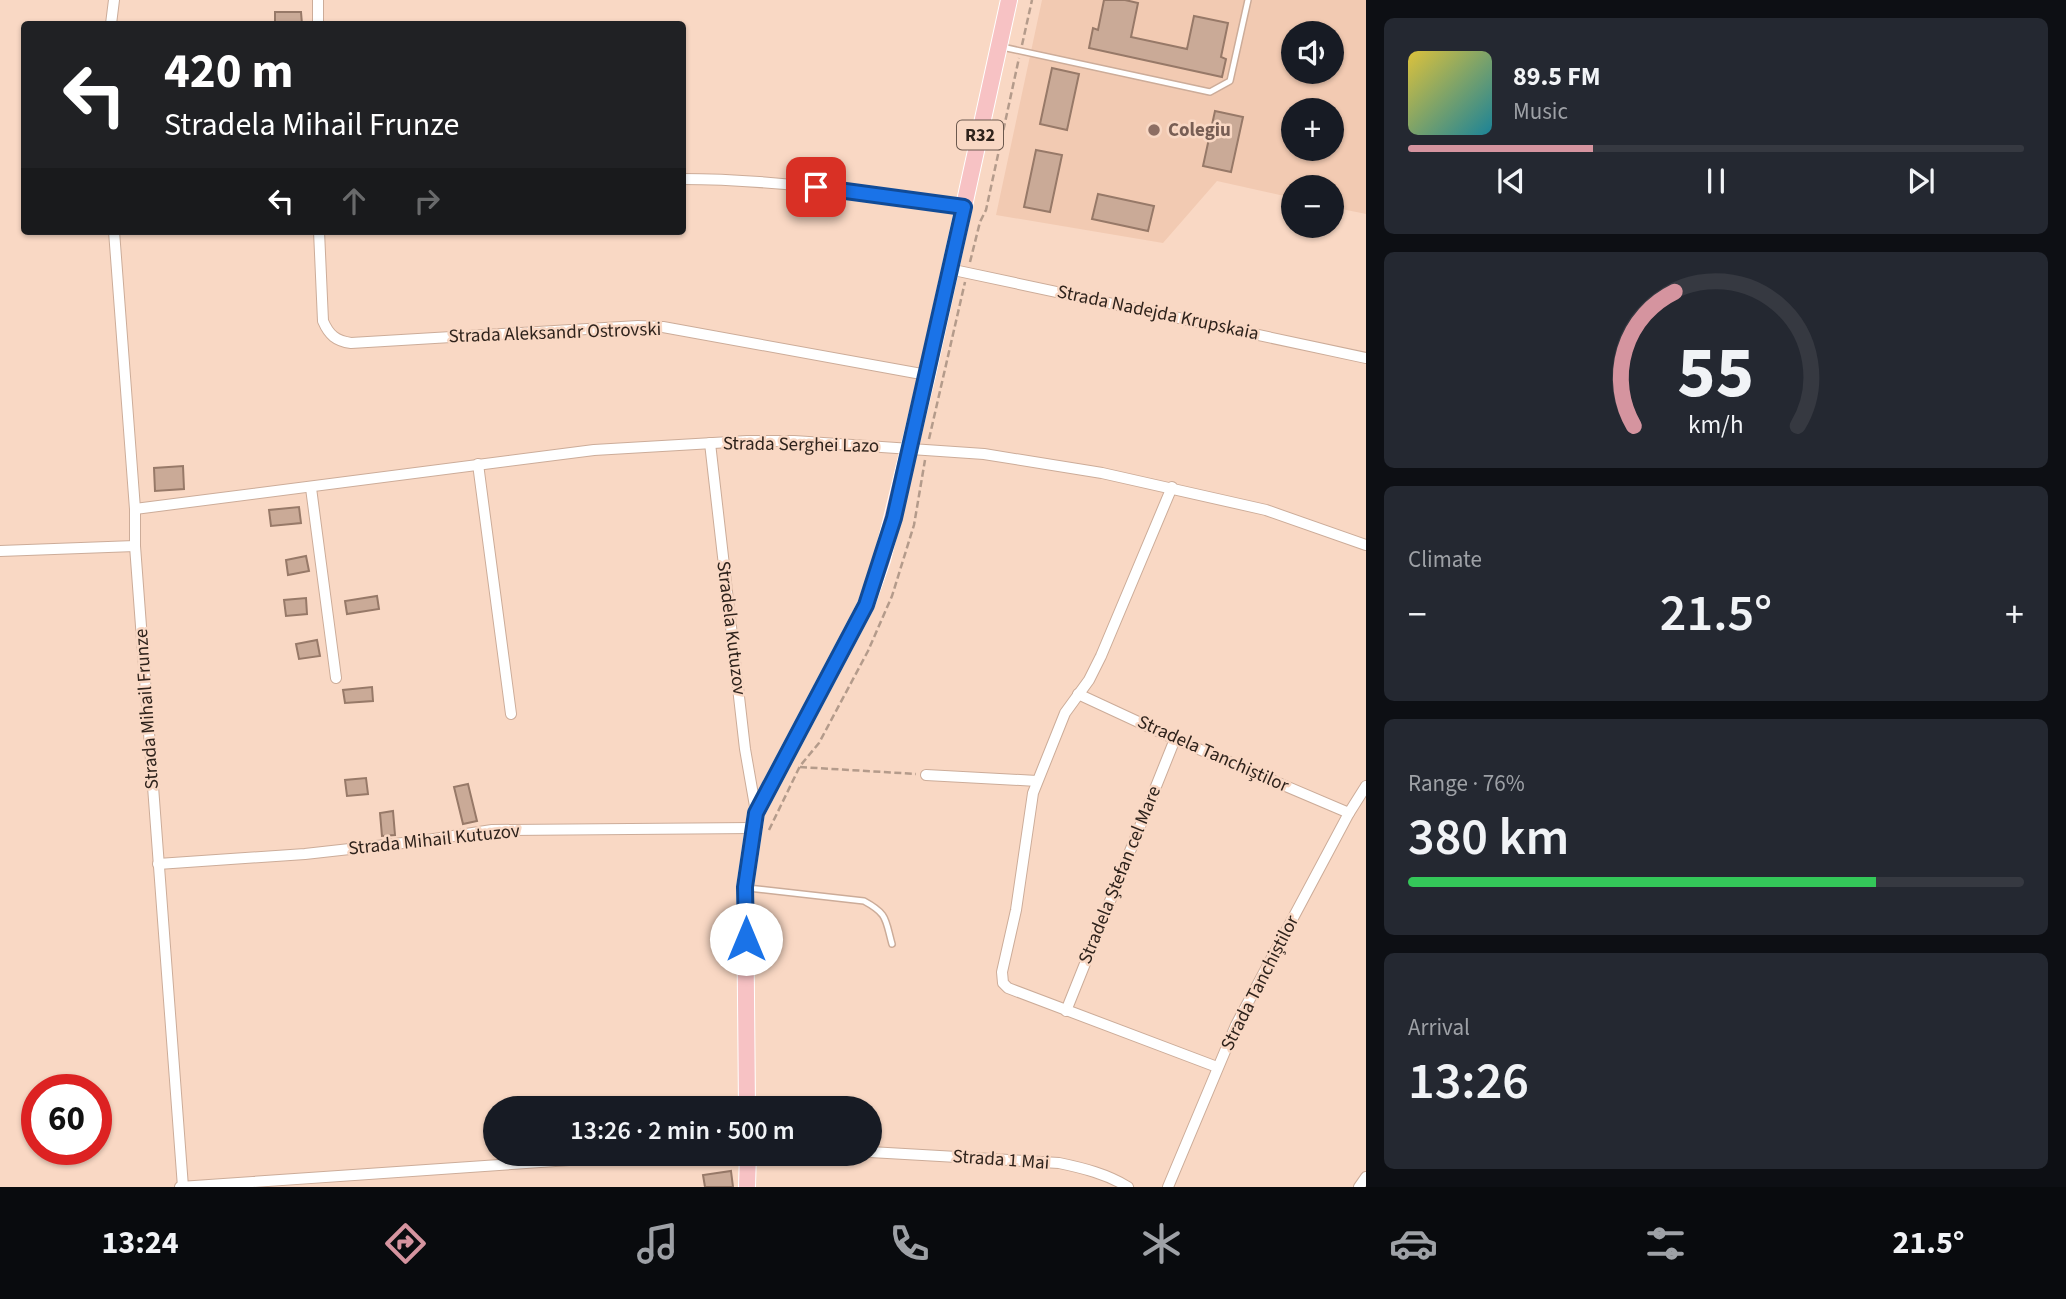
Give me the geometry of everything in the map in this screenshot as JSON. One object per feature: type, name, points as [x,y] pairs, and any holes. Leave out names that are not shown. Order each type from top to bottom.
[{"type":"main road","name":"R32","points":[[747,1096],[745,887],[755,821],[866,605],[894,518],[999,46],[1005,1]]},
{"type":"main road","points":[[747,1187],[748,1166]]},
{"type":"street","points":[[111,21],[114,0]]},
{"type":"street","points":[[318,0],[318,21]]},
{"type":"street","points":[[686,179],[742,180],[816,187],[964,207]]},
{"type":"street","name":"Strada Mihail Frunze","points":[[117,235],[135,509],[135,547],[183,1187]]},
{"type":"street","name":"Strada Aleksandr Ostrovski","points":[[319,235],[323,321],[333,337],[340,342],[351,344],[638,326],[663,327],[927,375]]},
{"type":"street","name":"Strada Nadejda Krupskaia","points":[[949,269],[1366,358]]},
{"type":"street","name":"Strada Serghei Lazo","points":[[135,509],[594,450],[794,441],[984,454],[1102,473],[1266,510],[1366,545]]},
{"type":"street","name":"Stradela Kutuzov","points":[[710,443],[755,821]]},
{"type":"street","points":[[478,464],[511,714]]},
{"type":"street","points":[[1172,487],[1101,656],[1089,680],[1065,713],[1037,782],[1028,816],[1016,910],[1002,972],[1003,983],[1008,988],[1217,1067]]},
{"type":"street","points":[[311,488],[336,678]]},
{"type":"street","points":[[0,551],[135,547]]},
{"type":"street","name":"Stradela Tanchiștilor","points":[[1078,694],[1175,739],[1349,813]]},
{"type":"street","name":"Stradela Ștefan cel Mare","points":[[1066,1010],[1175,739]]},
{"type":"street","points":[[926,775],[1037,782]]},
{"type":"street","name":"Strada Tanchiștilor","points":[[1168,1187],[1236,1025],[1366,786]]},
{"type":"street","name":"Strada Mihail Kutuzov","points":[[158,864],[305,854],[492,830],[755,821]]},
{"type":"street","name":"Strada 1 Mai","points":[[882,1153],[1059,1163],[1084,1168],[1115,1179],[1128,1187]]},
{"type":"street","points":[[177,1187],[484,1166]]},
{"type":"street","points":[[1359,1187],[1366,1177]]},
{"type":"lane","points":[[999,46],[1210,92],[1230,81],[1248,0]]},
{"type":"lane","points":[[745,887],[864,901],[880,909],[892,944]]},
{"type":"path","points":[[800,766],[926,775]]},
{"type":"shaded area","name":"Colegiu","points":[[1042,0],[1366,0],[1366,214],[1344,209],[1344,175],[1281,175],[1281,195],[1217,181],[1163,243],[996,215]]},
{"type":"building","points":[[1104,0],[1138,3],[1131,37],[1187,49],[1194,16],[1228,23],[1221,57],[1226,59],[1222,77],[1089,48],[1093,28],[1098,30]]},
{"type":"building","points":[[275,12],[301,12],[302,21],[275,21]]},
{"type":"building","points":[[1052,68],[1079,74],[1067,130],[1040,124]]},
{"type":"building","points":[[1215,111],[1243,117],[1231,172],[1203,166]]},
{"type":"building","points":[[1036,150],[1062,155],[1050,212],[1024,207]]},
{"type":"building","points":[[1098,194],[1154,206],[1148,231],[1092,219]]},
{"type":"building","points":[[183,466],[184,489],[155,491],[154,468]]},
{"type":"building","points":[[299,507],[301,523],[271,526],[269,510]]},
{"type":"building","points":[[306,556],[309,571],[288,575],[286,560]]},
{"type":"building","points":[[377,596],[379,609],[347,614],[345,601]]},
{"type":"building","points":[[306,598],[307,614],[286,616],[284,600]]},
{"type":"building","points":[[317,640],[320,656],[299,659],[296,644]]},
{"type":"building","points":[[372,687],[373,701],[345,703],[343,690]]},
{"type":"building","points":[[366,778],[368,794],[347,796],[345,780]]},
{"type":"building","points":[[468,784],[477,821],[463,824],[454,787]]},
{"type":"building","points":[[393,811],[395,835],[382,836],[380,813]]},
{"type":"building","points":[[731,1171],[733,1187],[705,1187],[703,1175]]},
{"type":"place","name":"Colegiu","points":[[1154,130]]},
{"type":"route","points":[[746,939],[745,887],[756,813],[866,605],[882,560],[894,518],[964,207],[816,187]]}]
